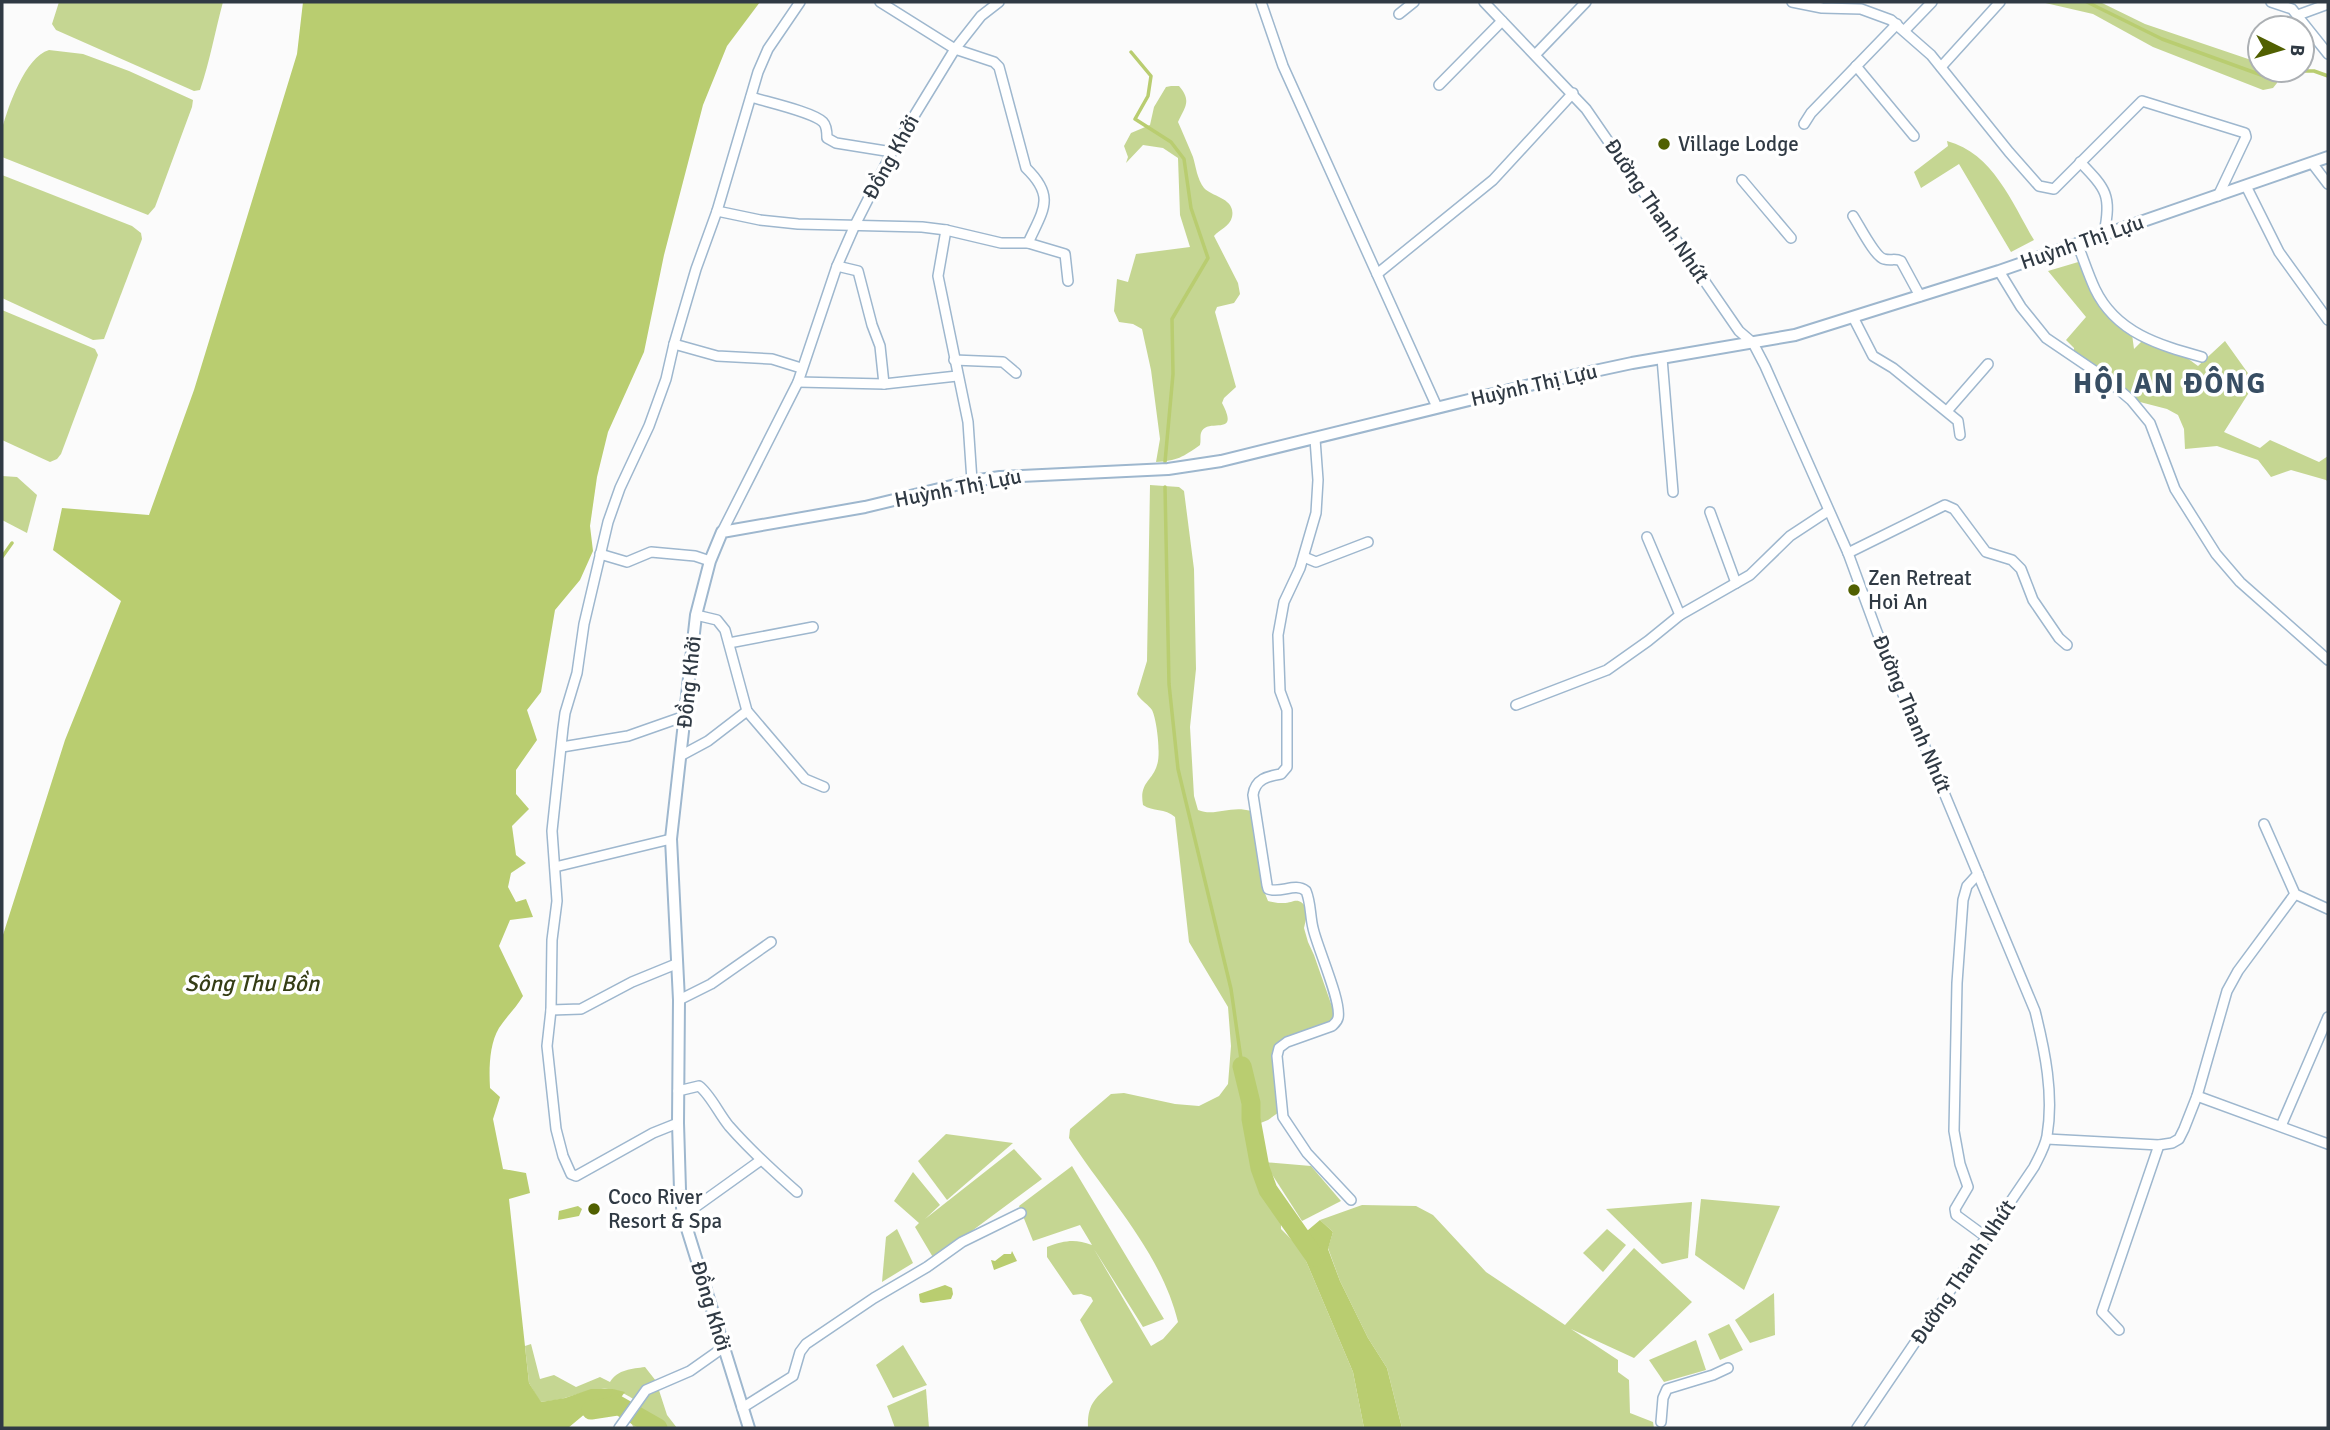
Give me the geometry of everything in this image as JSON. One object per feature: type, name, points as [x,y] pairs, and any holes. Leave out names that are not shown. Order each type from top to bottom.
[{"type":"street","points":[[678,1123],[653,1133],[582,1174],[572,1175],[561,1147],[553,1107],[547,1046],[551,1010],[552,940],[557,901],[552,831],[565,713],[577,673],[584,624],[608,522],[666,379],[674,344],[758,72],[768,50],[800,2]]},
{"type":"street","points":[[880,2],[955,49],[994,62],[999,67],[1026,168],[1038,180],[1043,191],[1045,206],[1028,243]]},
{"type":"street","name":"Đồng Khởi","points":[[748,1428],[683,1216],[680,1190],[679,999],[671,839],[695,615],[710,561],[722,531],[798,382],[837,266],[855,225],[892,152],[955,49],[981,16],[999,2]]},
{"type":"street","points":[[1261,2],[1283,66],[1437,407]]},
{"type":"street","points":[[1399,14],[1414,2]]},
{"type":"street","name":"Đường Thanh Nhứt","points":[[1484,2],[1573,93],[1739,331],[1753,343],[1782,401],[1848,553],[1877,632],[2035,1011],[2043,1043],[2049,1108],[2046,1139],[2035,1167],[1857,1428]]},
{"type":"street","points":[[1536,54],[1586,2]]},
{"type":"street","points":[[1792,2],[1822,8],[1861,9],[1891,20],[1941,67],[2008,152],[2039,186],[2054,189],[2137,103],[2147,101],[2245,133],[2246,136],[2218,196]]},
{"type":"street","points":[[1804,124],[1811,113],[1856,66],[1932,2]]},
{"type":"street","points":[[1941,67],[2000,2]]},
{"type":"street","points":[[2271,2],[2292,9],[2297,14]]},
{"type":"street","points":[[2301,14],[2328,4]]},
{"type":"street","points":[[1439,85],[1502,21]]},
{"type":"street","points":[[2316,41],[2328,54]]},
{"type":"street","points":[[1856,66],[1914,136]]},
{"type":"street","points":[[1377,274],[1493,180],[1573,93]]},
{"type":"street","points":[[751,97],[812,116],[824,123],[827,138],[836,143],[892,152]]},
{"type":"street","name":"Huỳnh Thị Lựu","points":[[722,531],[865,507],[972,481],[1026,474],[1182,467],[1253,455],[1534,384],[1795,335],[1999,271],[2328,157]]},
{"type":"street","points":[[2080,162],[2101,184],[2107,197],[2109,211],[2104,233]]},
{"type":"street","points":[[2312,163],[2328,184]]},
{"type":"street","points":[[1742,180],[1791,238]]},
{"type":"street","points":[[2246,186],[2279,252],[2328,320]]},
{"type":"street","points":[[717,211],[798,224],[922,227],[1001,243],[1028,243],[1065,254],[1068,281]]},
{"type":"street","points":[[1853,216],[1878,256],[1902,261],[1920,296]]},
{"type":"street","points":[[946,230],[938,276],[968,422],[972,481]]},
{"type":"street","points":[[2077,243],[2095,289],[2117,318],[2134,333],[2152,342],[2202,357]]},
{"type":"street","points":[[837,266],[858,271],[880,346],[884,384]]},
{"type":"street","points":[[1999,271],[2021,307],[2046,338],[2131,400],[2150,423],[2175,489],[2224,564],[2240,582],[2328,660]]},
{"type":"street","points":[[1853,317],[1873,356],[1893,368],[1947,411],[1958,421],[1960,435]]},
{"type":"street","points":[[674,344],[717,356],[772,359],[801,368]]},
{"type":"street","points":[[1662,358],[1673,492]]},
{"type":"street","points":[[954,360],[1003,362],[1016,373]]},
{"type":"street","points":[[1947,411],[1988,364]]},
{"type":"street","points":[[798,382],[884,384],[957,376]]},
{"type":"street","points":[[1315,439],[1318,501],[1304,557],[1284,602],[1278,635],[1280,691],[1287,710],[1287,767],[1281,774],[1260,780],[1253,793],[1267,887],[1275,891],[1299,887],[1306,891],[1312,927],[1339,1014],[1337,1022],[1332,1026],[1287,1042],[1279,1048],[1282,1114],[1307,1153],[1351,1200]]},
{"type":"street","points":[[1848,553],[1945,505],[1954,509],[1986,552],[2012,560],[2021,569],[2033,600],[2059,638],[2067,645]]},
{"type":"street","points":[[1516,705],[1607,670],[1680,615],[1750,575],[1790,536],[1828,511]]},
{"type":"street","points":[[1710,512],[1736,583]]},
{"type":"street","points":[[1647,537],[1680,615]]},
{"type":"street","points":[[1304,557],[1316,562],[1368,542]]},
{"type":"street","points":[[600,554],[627,562],[651,552],[695,556],[710,561]]},
{"type":"street","points":[[695,615],[717,620],[725,630],[747,711],[806,779],[824,787]]},
{"type":"street","points":[[729,643],[813,627]]},
{"type":"street","points":[[682,755],[708,741],[747,711]]},
{"type":"street","points":[[562,747],[628,737],[685,716]]},
{"type":"street","points":[[2264,824],[2295,894],[2328,909]]},
{"type":"street","points":[[555,867],[671,839]]},
{"type":"street","points":[[1978,874],[1964,893],[1958,951],[1954,1131],[1960,1164],[1968,1187],[1955,1209],[1956,1215],[1986,1237]]},
{"type":"street","points":[[2046,1139],[2159,1145],[2179,1139],[2197,1096],[2227,991],[2238,971],[2295,894]]},
{"type":"street","points":[[679,999],[711,984],[771,942]]},
{"type":"street","points":[[551,1010],[582,1009],[632,982],[676,964]]},
{"type":"street","points":[[2281,1126],[2328,1017]]},
{"type":"street","points":[[678,1091],[699,1086],[704,1090],[717,1112],[761,1160],[797,1192]]},
{"type":"street","points":[[2197,1096],[2328,1144]]},
{"type":"street","points":[[2119,1330],[2102,1312],[2159,1145]]},
{"type":"street","points":[[683,1216],[761,1160]]},
{"type":"street","points":[[741,1408],[793,1376],[800,1352],[806,1344],[962,1242],[1021,1213]]},
{"type":"street","points":[[619,1428],[646,1390],[690,1371],[724,1347]]},
{"type":"street","points":[[1661,1422],[1663,1398],[1667,1389],[1728,1368]]},
{"type":"shaded area","points":[[59,2],[223,2],[200,90],[194,91],[56,30],[52,24]]},
{"type":"shaded area","points":[[2041,2],[2100,2],[2145,24],[2246,58],[2246,83],[2153,47],[2093,14]]},
{"type":"shaded area","points":[[49,50],[83,54],[193,100],[155,207],[148,215],[2,157],[2,129],[13,96],[32,62]]},
{"type":"shaded area","points":[[2248,84],[2276,84],[2273,88],[2263,90]]},
{"type":"shaded area","points":[[1179,86],[1185,96],[1185,108],[1178,122],[1200,181],[1204,188],[1227,202],[1232,211],[1229,223],[1214,236],[1238,283],[1240,294],[1234,303],[1217,307],[1215,312],[1236,387],[1222,403],[1228,420],[1225,424],[1204,428],[1200,445],[1184,455],[1169,461],[1156,462],[1160,439],[1151,370],[1142,329],[1133,324],[1119,322],[1114,311],[1117,279],[1128,282],[1136,254],[1190,247],[1180,215],[1178,158],[1163,148],[1143,145],[1126,163],[1128,157],[1124,146],[1131,133],[1150,125],[1154,107],[1166,87]]},
{"type":"shaded area","points":[[1947,141],[1977,156],[1989,168],[2009,196],[2034,240],[2011,252],[1959,164],[1921,188],[1914,172],[1948,146]]},
{"type":"shaded area","points":[[2,175],[132,226],[141,233],[142,239],[104,339],[93,340],[2,298]]},
{"type":"shaded area","points":[[2085,260],[2112,315],[2132,334],[2134,349],[2142,341],[2168,344],[2198,366],[2225,341],[2255,383],[2224,432],[2260,448],[2270,440],[2319,462],[2328,456],[2328,482],[2291,470],[2271,477],[2258,460],[2217,446],[2185,449],[2184,429],[2178,415],[2167,409],[2140,402],[2095,367],[2074,355],[2074,348],[2066,340],[2086,317],[2048,271]]},
{"type":"shaded area","points":[[2,310],[95,349],[98,355],[61,454],[50,462],[2,440]]},
{"type":"shaded area","points":[[2,476],[17,477],[37,495],[27,533],[2,520]]},
{"type":"shaded area","points":[[1150,485],[1179,487],[1184,491],[1194,569],[1196,669],[1190,727],[1194,796],[1198,810],[1251,811],[1256,824],[1264,891],[1268,901],[1298,901],[1308,910],[1304,928],[1336,1018],[1334,1029],[1325,1034],[1280,1047],[1282,1110],[1268,1120],[1248,1128],[1260,1189],[1272,1211],[1281,1220],[1281,1229],[1301,1249],[1353,1372],[1364,1428],[1088,1428],[1091,1407],[1097,1397],[1113,1382],[1080,1320],[1093,1301],[1091,1297],[1081,1294],[1073,1295],[1047,1257],[1047,1247],[1070,1241],[1092,1245],[1080,1225],[1033,1241],[1019,1206],[1072,1166],[1164,1319],[1143,1327],[1094,1249],[1151,1346],[1163,1339],[1178,1322],[1170,1296],[1146,1249],[1069,1138],[1070,1129],[1111,1094],[1124,1093],[1175,1104],[1199,1106],[1219,1096],[1228,1084],[1231,1046],[1228,1007],[1189,942],[1175,817],[1143,805],[1143,791],[1155,771],[1159,754],[1154,715],[1137,694],[1147,661]]},
{"type":"shaded area","points":[[946,1134],[1013,1143],[947,1200],[918,1161]]},
{"type":"shaded area","points":[[1014,1149],[1042,1179],[934,1259],[915,1227],[919,1223],[894,1201],[913,1172],[940,1205],[925,1219]]},
{"type":"shaded area","points":[[1264,1162],[1311,1166],[1341,1201],[1302,1221]]},
{"type":"shaded area","points":[[1701,1199],[1780,1206],[1744,1290],[1695,1255]]},
{"type":"shaded area","points":[[1692,1202],[1688,1258],[1662,1264],[1606,1209]]},
{"type":"shaded area","points":[[1362,1205],[1416,1206],[1433,1215],[1486,1272],[1565,1325],[1634,1248],[1692,1302],[1634,1358],[1571,1329],[1618,1360],[1618,1372],[1629,1380],[1630,1413],[1653,1422],[1654,1428],[1402,1428],[1387,1368],[1368,1338],[1340,1281],[1328,1248],[1333,1232],[1320,1220]]},
{"type":"shaded area","points":[[897,1229],[913,1263],[882,1282],[886,1237]]},
{"type":"shaded area","points":[[1607,1229],[1626,1245],[1603,1272],[1583,1253]]},
{"type":"shaded area","points":[[1774,1293],[1775,1335],[1750,1343],[1735,1320]]},
{"type":"shaded area","points":[[1729,1324],[1743,1350],[1720,1360],[1708,1334]]},
{"type":"shaded area","points":[[1696,1340],[1706,1370],[1664,1382],[1649,1360]]},
{"type":"shaded area","points":[[531,1344],[540,1379],[554,1375],[576,1387],[600,1377],[610,1382],[621,1372],[645,1367],[656,1381],[667,1415],[677,1428],[634,1428],[631,1423],[640,1404],[613,1390],[597,1389],[540,1402],[529,1383],[525,1346]]},
{"type":"shaded area","points":[[903,1345],[927,1385],[893,1398],[876,1365]]},
{"type":"shaded area","points":[[926,1389],[929,1428],[895,1428],[887,1406]]},
{"type":"water","name":"Sông Thu Bồn","points":[[303,2],[760,2],[727,46],[703,105],[664,255],[644,352],[608,432],[597,477],[590,526],[593,551],[580,580],[555,610],[541,692],[527,710],[537,740],[516,770],[516,794],[529,809],[512,826],[516,855],[526,863],[511,873],[508,887],[516,902],[526,899],[533,917],[510,920],[499,946],[523,996],[502,1024],[493,1042],[490,1088],[500,1097],[493,1119],[503,1169],[526,1173],[530,1193],[509,1199],[529,1383],[541,1402],[565,1398],[591,1389],[625,1392],[607,1416],[586,1413],[568,1428],[2,1428],[2,938],[65,740],[121,601],[53,550],[62,508],[149,515],[194,390],[297,54]]},
{"type":"water","points":[[578,1206],[582,1209],[579,1216],[558,1220],[559,1211]]},
{"type":"water","points":[[1320,1220],[1333,1232],[1328,1249],[1340,1281],[1368,1338],[1387,1368],[1402,1428],[1364,1428],[1353,1372],[1301,1249],[1301,1236]]},
{"type":"water","points":[[1012,1251],[1017,1261],[994,1270],[991,1260],[995,1261]]},
{"type":"water","points":[[945,1285],[952,1288],[951,1299],[920,1302],[919,1294]]},
{"type":"waterway","points":[[2087,2],[2162,39],[2264,76],[2293,71],[2314,71],[2328,76]]},
{"type":"waterway","points":[[1131,52],[1151,76],[1148,96],[1135,119],[1171,142],[1184,159],[1191,208],[1208,258],[1172,319],[1173,374],[1165,462]]},
{"type":"waterway","points":[[1165,487],[1169,684],[1178,769],[1231,989],[1242,1066]]},
{"type":"waterway","points":[[2,557],[12,543]]},
{"type":"waterway","points":[[1242,1066],[1251,1103],[1251,1119],[1260,1168],[1268,1190],[1315,1257]]},
{"type":"waterway","points":[[591,1410],[617,1406],[616,1404],[658,1428]]},
{"type":"place","name":"Village Lodge","points":[[1664,144]]},
{"type":"place","name":"Zen Retreat Hoi An","points":[[1854,590]]},
{"type":"place","name":"Coco River Resort & Spa","points":[[594,1209]]},
{"type":"district","name":"HỘI AN ĐÔNG","points":[[2170,384]]}]
